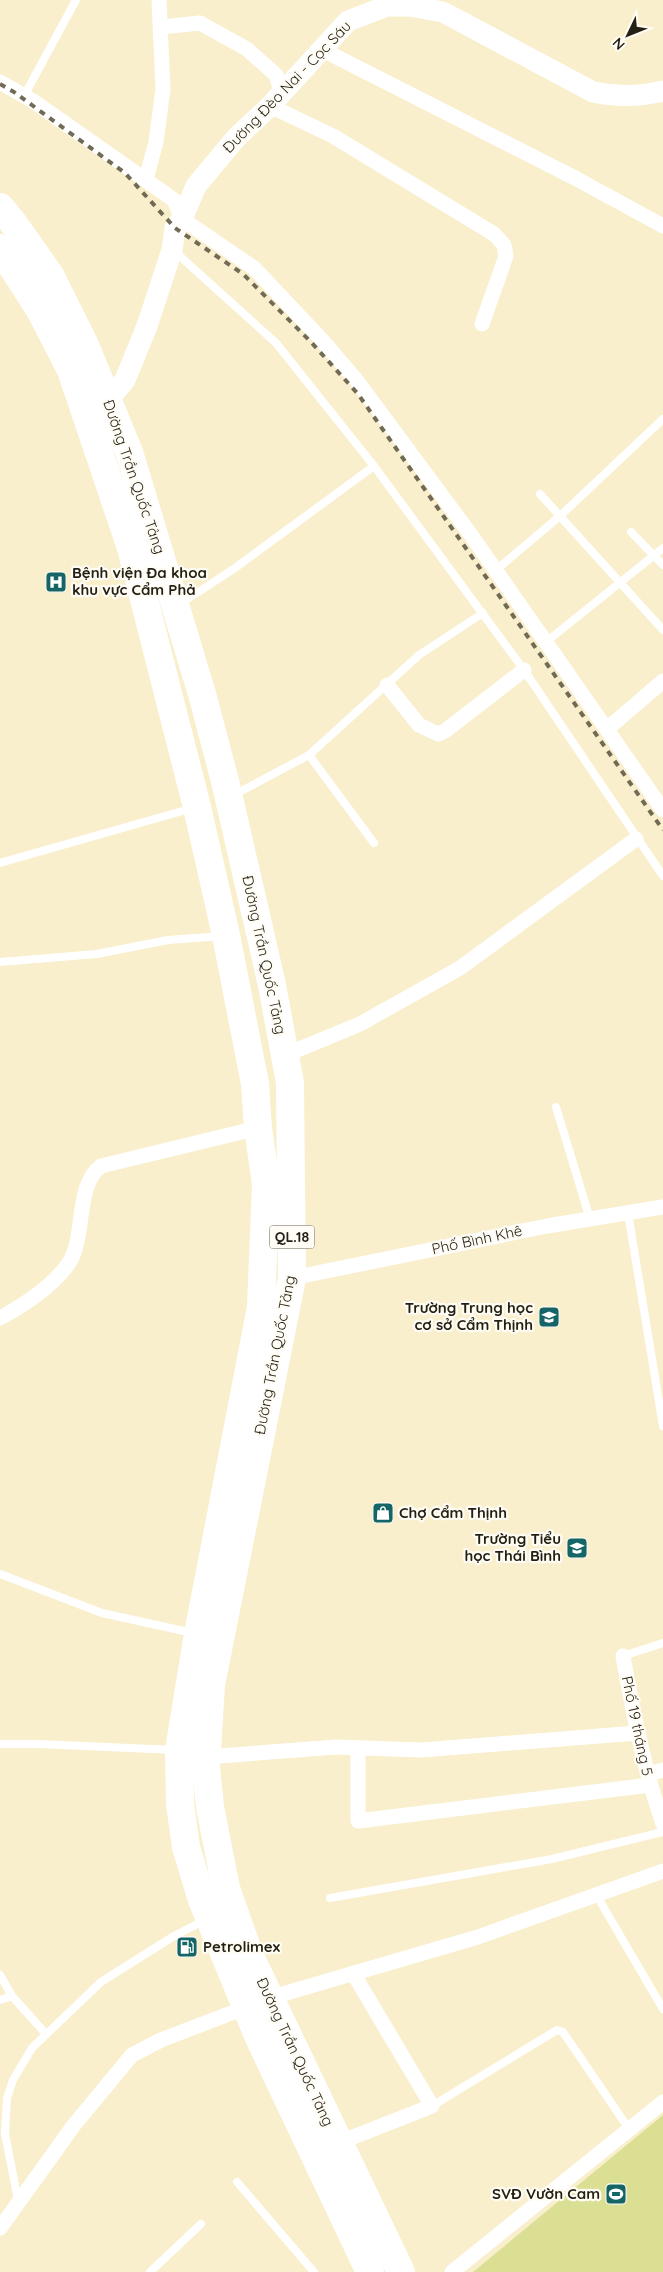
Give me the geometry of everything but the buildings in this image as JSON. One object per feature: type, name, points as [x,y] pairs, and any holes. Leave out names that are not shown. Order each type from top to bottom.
[{"type":"highway","name":"Đường Trần Quốc Tảng","points":[[0,207],[50,275],[84,343],[129,452],[177,607],[228,798],[272,986],[290,1083],[292,1278],[198,1634],[178,1750],[180,1804],[186,1847],[202,1900],[210,1918],[338,2143],[401,2272]]},
{"type":"highway","name":"Đường Trần Quốc Tảng","points":[[0,248],[40,310],[71,370],[131,548],[197,807],[226,936],[255,1084],[258,1128],[266,1184],[261,1307],[211,1685],[206,1756],[210,1807],[226,1888],[249,1954],[258,2002],[259,2038],[370,2272]]},
{"type":"highway","points":[[197,807],[228,798]]},
{"type":"street","points":[[146,180],[156,142],[163,89],[159,0]]},
{"type":"street","name":"Đường Đèo Nai - Cọc Sáu","points":[[108,400],[125,380],[147,326],[172,250],[175,228],[182,219],[196,186],[217,158],[276,100],[348,21],[362,14],[387,6],[410,6],[443,12],[593,92],[612,96],[636,96],[663,91]]},
{"type":"street","points":[[161,28],[200,23],[247,48],[276,75],[276,100],[494,234],[504,245],[506,256],[482,324]]},
{"type":"street","points":[[321,49],[575,178],[663,226]]},
{"type":"street","points":[[0,82],[24,96],[174,200],[182,219],[254,268],[321,339],[357,381],[496,570],[663,810]]},
{"type":"street","points":[[387,685],[419,725],[438,734],[445,731],[524,670]]},
{"type":"street","points":[[607,729],[663,681]]},
{"type":"street","points":[[285,1055],[360,1024],[460,968],[636,839]]},
{"type":"street","points":[[0,1318],[31,1298],[57,1277],[70,1262],[75,1248],[90,1177],[101,1166],[258,1128]]},
{"type":"street","name":"Phố Bình Khê","points":[[292,1278],[538,1228],[663,1207]]},
{"type":"street","name":"Phố 19 tháng 5","points":[[623,1656],[637,1733],[654,1776],[663,1824]]},
{"type":"street","points":[[206,1756],[336,1747],[421,1750],[637,1733]]},
{"type":"street","points":[[358,1748],[358,1821],[654,1776]]},
{"type":"street","points":[[0,2228],[74,2126],[132,2055],[161,2040],[258,2002],[478,1937],[663,1871]]},
{"type":"street","points":[[338,2143],[432,2106],[353,1974]]},
{"type":"street","points":[[452,2272],[663,2102]]},
{"type":"lane","points":[[24,96],[76,0]]},
{"type":"lane","points":[[172,250],[276,343],[374,466],[524,670],[636,839],[663,876]]},
{"type":"lane","points":[[496,570],[560,516],[663,419]]},
{"type":"lane","points":[[177,607],[235,568],[374,466]]},
{"type":"lane","points":[[540,494],[663,630]]},
{"type":"lane","points":[[632,532],[663,565]]},
{"type":"lane","points":[[546,642],[663,548]]},
{"type":"lane","points":[[228,798],[309,755],[419,655],[483,613]]},
{"type":"lane","points":[[309,755],[374,843]]},
{"type":"lane","points":[[0,863],[197,807]]},
{"type":"lane","points":[[0,962],[97,954],[168,940],[226,936]]},
{"type":"lane","points":[[556,1107],[590,1219]]},
{"type":"lane","points":[[628,1214],[663,1426]]},
{"type":"lane","points":[[0,1574],[102,1613],[198,1634]]},
{"type":"lane","points":[[623,1656],[663,1643]]},
{"type":"lane","points":[[0,1744],[178,1750]]},
{"type":"lane","points":[[330,1898],[552,1858],[663,1832]]},
{"type":"lane","points":[[597,1896],[663,2009]]},
{"type":"lane","points":[[19,2202],[5,2134],[7,2098],[13,2080],[32,2048],[45,2033],[101,1982],[174,1936],[210,1918]]},
{"type":"lane","points":[[0,1975],[12,1996],[45,2033]]},
{"type":"lane","points":[[0,2000],[12,1996]]},
{"type":"lane","points":[[432,2106],[557,2030],[561,2030],[629,2129]]},
{"type":"lane","points":[[237,2182],[314,2272]]},
{"type":"lane","points":[[150,2272],[201,2224]]},
{"type":"green space","name":"SVĐ Vườn Cam","points":[[663,2115],[663,2272],[473,2272]]},
{"type":"railway","points":[[0,84],[14,92],[125,173],[175,228],[243,274],[311,342],[358,394],[663,830]]},
{"type":"place","name":"Bệnh viện Đa khoa khu vực Cẩm Phả","points":[[56,582]]},
{"type":"place","name":"Trường Trung học cơ sở Cẩm Thịnh","points":[[549,1317]]},
{"type":"place","name":"Chợ Cẩm Thịnh","points":[[383,1513]]},
{"type":"place","name":"Trường Tiểu học Thái Bình","points":[[577,1548]]},
{"type":"place","name":"Petrolimex","points":[[187,1947]]},
{"type":"place","name":"SVĐ Vườn Cam","points":[[616,2194]]}]
